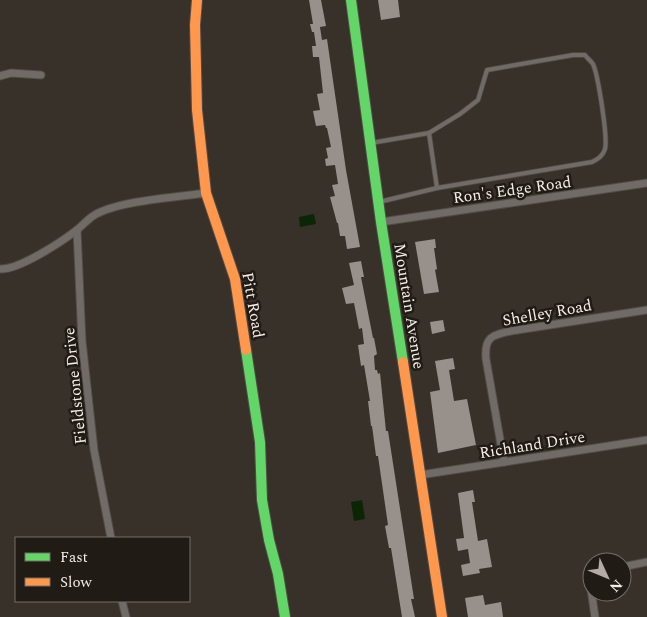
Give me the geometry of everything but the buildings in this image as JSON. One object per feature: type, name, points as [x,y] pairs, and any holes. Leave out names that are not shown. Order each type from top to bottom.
[{"type":"street","name":"Pitt Road","points":[[197,0],[195,25],[197,110],[206,193],[236,279],[260,442],[262,500],[278,574],[284,617]]},
{"type":"street","name":"Mountain Avenue","points":[[351,0],[370,143],[442,617]]},
{"type":"street","points":[[0,76],[11,73],[42,75]]},
{"type":"street","name":"Ron's Edge Road","points":[[382,222],[647,183]]},
{"type":"street","points":[[0,269],[17,266],[77,230],[93,216],[111,208],[206,193]]},
{"type":"street","name":"Fieldstone Drive","points":[[77,230],[82,341],[94,450],[110,537]]},
{"type":"street","name":"Shelley Road","points":[[504,462],[486,358],[485,347],[487,341],[492,336],[502,332],[647,310]]},
{"type":"street","name":"Richland Drive","points":[[420,475],[647,440]]},
{"type":"street","points":[[632,565],[647,562]]},
{"type":"street","points":[[122,602],[126,617]]},
{"type":"street","points":[[593,602],[595,617]]},
{"type":"lane","points":[[370,143],[429,133],[460,114],[478,100],[487,70],[572,55],[585,55],[592,63],[596,74],[606,136],[605,149],[601,157],[592,162],[437,188],[379,202]]},
{"type":"lane","points":[[429,133],[437,188]]},
{"type":"shaded area","points":[[314,214],[316,224],[300,227],[299,217]]},
{"type":"shaded area","points":[[362,500],[365,519],[354,521],[351,502]]},
{"type":"traffic: fast","points":[[351,0],[381,222],[403,362]]},
{"type":"traffic: fast","points":[[246,350],[260,442],[262,500],[285,617]]},
{"type":"traffic: slow","points":[[197,0],[195,25],[197,110],[206,193],[235,279],[246,350]]},
{"type":"traffic: slow","points":[[403,362],[442,617]]}]
